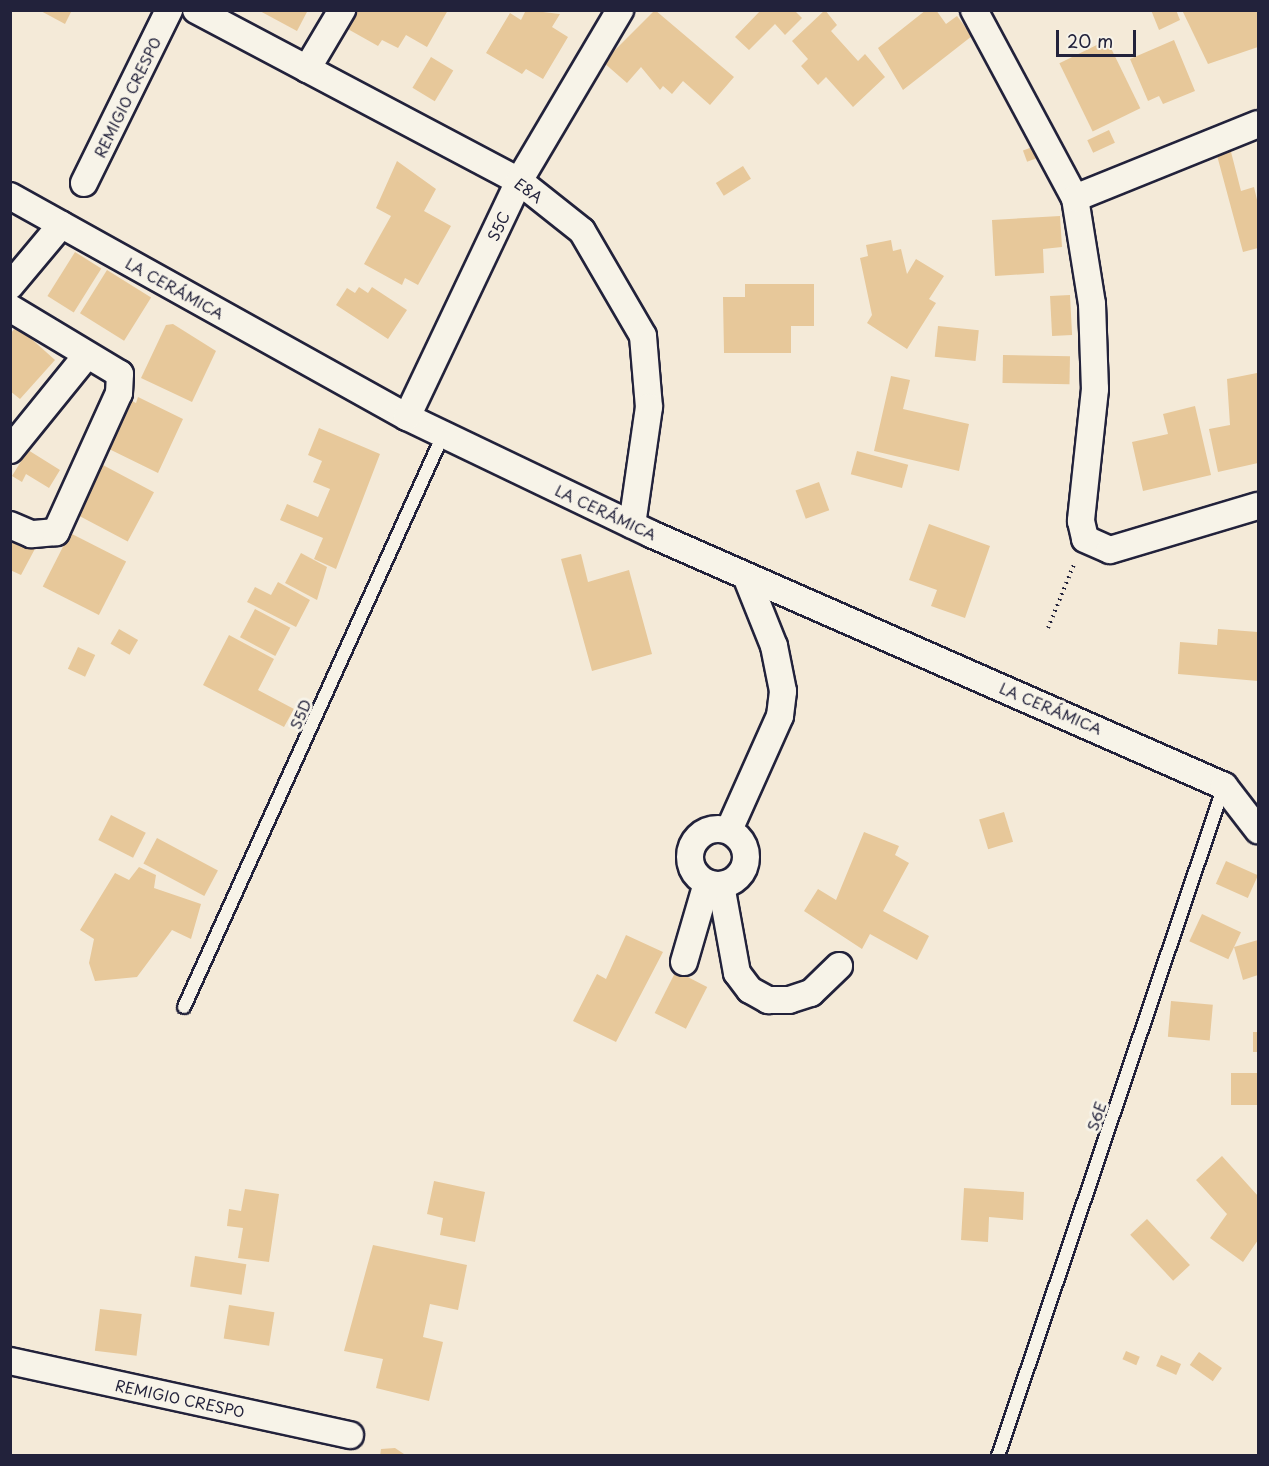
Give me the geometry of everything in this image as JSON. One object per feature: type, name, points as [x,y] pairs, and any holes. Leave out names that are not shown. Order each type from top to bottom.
[{"type":"street","name":"REMIGIO CRESPO","points":[[84,183],[169,10]]},
{"type":"street","name":"E8A","points":[[196,10],[519,181],[582,231],[642,336],[649,406],[632,525]]},
{"type":"street","points":[[307,69],[342,10]]},
{"type":"street","name":"S5C","points":[[407,417],[519,181],[620,10]]},
{"type":"street","points":[[974,10],[1075,198],[1092,304],[1095,378],[1081,521],[1085,539],[1110,550],[1258,506]]},
{"type":"street","points":[[1075,198],[1258,124]]},
{"type":"street","name":"LA CERÁMICA","points":[[10,196],[443,435],[632,525],[1224,786]]},
{"type":"street","points":[[10,286],[61,225]]},
{"type":"street","points":[[10,308],[86,356],[120,374],[119,393],[89,465],[56,532],[31,534],[10,525]]},
{"type":"street","points":[[10,450],[86,356]]},
{"type":"street","points":[[729,830],[780,716],[783,692],[774,646],[746,576]]},
{"type":"street","points":[[1224,786],[1258,830]]},
{"type":"street","points":[[714,884],[738,878],[746,862],[744,843],[729,830],[710,829],[691,848],[692,867],[714,884],[737,973],[750,990],[768,1000],[789,1000],[810,993],[839,966]]},
{"type":"street","points":[[684,962],[714,884]]},
{"type":"street","name":"REMIGIO CRESPO","points":[[10,1361],[350,1435]]},
{"type":"lane","name":"S5D","points":[[184,1007],[443,435]]},
{"type":"lane","name":"S6E","points":[[998,1455],[1224,786]]},
{"type":"path","points":[[1048,628],[1085,539]]},
{"type":"building","points":[[39,10],[72,10],[65,24]]},
{"type":"building","points":[[258,10],[308,10],[297,31]]},
{"type":"building","points":[[356,10],[448,10],[427,47],[406,35],[398,48],[382,40],[378,46],[346,28]]},
{"type":"building","points":[[526,10],[560,14],[552,27],[568,37],[543,79],[526,69],[522,74],[486,53],[510,13],[521,20]]},
{"type":"building","points":[[655,10],[734,77],[710,105],[683,81],[672,94],[663,86],[660,90],[641,67],[627,83],[603,62]]},
{"type":"building","points":[[761,10],[794,10],[802,18],[785,35],[775,24],[749,50],[735,37]]},
{"type":"building","points":[[825,10],[837,25],[831,31],[858,61],[865,54],[885,77],[853,107],[826,77],[818,85],[801,66],[808,59],[792,41]]},
{"type":"building","points":[[926,10],[936,10],[946,24],[957,16],[972,36],[903,90],[878,48]]},
{"type":"building","points":[[1151,10],[1176,10],[1180,20],[1159,30]]},
{"type":"building","points":[[1182,10],[1258,10],[1258,47],[1208,64]]},
{"type":"building","points":[[1107,40],[1140,108],[1093,132],[1059,63]]},
{"type":"building","points":[[1174,40],[1195,91],[1163,104],[1159,96],[1148,101],[1130,59]]},
{"type":"building","points":[[431,57],[453,70],[435,101],[412,88]]},
{"type":"building","points":[[1109,130],[1115,143],[1093,153],[1087,140]]},
{"type":"building","points":[[1229,144],[1241,191],[1254,187],[1258,204],[1258,248],[1243,252],[1215,148]]},
{"type":"building","points":[[1038,145],[1042,156],[1027,162],[1023,150]]},
{"type":"building","points":[[397,161],[436,189],[424,211],[451,226],[418,285],[405,278],[402,285],[364,264],[391,216],[376,208]]},
{"type":"building","points":[[743,166],[751,179],[724,196],[716,183]]},
{"type":"building","points":[[1060,216],[1062,247],[1043,249],[1044,273],[995,276],[992,220]]},
{"type":"building","points":[[891,240],[893,251],[901,249],[907,274],[916,259],[944,276],[929,299],[936,303],[907,349],[867,323],[872,315],[860,258],[868,256],[866,245]]},
{"type":"building","points":[[75,252],[101,268],[74,313],[47,296]]},
{"type":"building","points":[[107,270],[151,298],[124,341],[80,313]]},
{"type":"building","points":[[745,284],[814,284],[814,326],[791,326],[791,353],[724,353],[723,297],[745,297]]},
{"type":"building","points":[[359,287],[368,293],[372,287],[407,310],[388,339],[336,305],[347,288],[355,293]]},
{"type":"building","points":[[1070,295],[1072,335],[1052,336],[1050,296]]},
{"type":"building","points":[[173,324],[216,351],[192,402],[141,378],[166,325]]},
{"type":"building","points":[[17,326],[55,360],[20,399],[10,391],[10,334]]},
{"type":"building","points":[[938,326],[979,330],[976,361],[935,357]]},
{"type":"building","points":[[1003,355],[1070,356],[1070,384],[1003,383]]},
{"type":"building","points":[[1257,373],[1258,463],[1218,472],[1209,429],[1230,425],[1227,379]]},
{"type":"building","points":[[891,376],[910,380],[903,409],[969,424],[959,471],[874,451]]},
{"type":"building","points":[[138,397],[183,419],[158,473],[107,448],[130,400],[136,403]]},
{"type":"building","points":[[1195,406],[1211,475],[1143,491],[1132,442],[1168,434],[1163,414]]},
{"type":"building","points":[[319,428],[380,454],[336,569],[314,559],[323,538],[280,520],[287,504],[318,517],[330,489],[313,482],[322,461],[308,455]]},
{"type":"building","points":[[28,450],[60,470],[49,488],[26,474],[22,482],[12,476]]},
{"type":"building","points":[[857,451],[908,465],[902,488],[851,474]]},
{"type":"building","points":[[101,464],[154,492],[128,542],[75,513]]},
{"type":"building","points":[[819,482],[829,510],[806,519],[796,491]]},
{"type":"building","points":[[929,524],[990,546],[965,618],[931,606],[937,590],[909,580]]},
{"type":"building","points":[[10,530],[37,545],[21,575],[10,570]]},
{"type":"building","points":[[70,533],[126,562],[99,615],[43,586]]},
{"type":"building","points":[[301,553],[327,567],[317,600],[285,583]]},
{"type":"building","points":[[581,554],[588,582],[629,570],[652,654],[592,671],[561,559]]},
{"type":"building","points":[[278,582],[310,600],[296,627],[247,602],[255,587],[271,595]]},
{"type":"building","points":[[255,609],[290,628],[275,656],[240,637]]},
{"type":"building","points":[[119,629],[138,640],[130,655],[110,644]]},
{"type":"building","points":[[1218,629],[1258,632],[1258,681],[1178,674],[1180,642],[1217,645]]},
{"type":"building","points":[[229,635],[274,659],[258,690],[294,709],[284,727],[203,685]]},
{"type":"building","points":[[78,647],[95,655],[85,677],[68,669]]},
{"type":"building","points":[[1004,812],[1013,842],[988,849],[979,820]]},
{"type":"building","points":[[111,815],[146,833],[133,858],[98,840]]},
{"type":"building","points":[[864,832],[899,846],[895,855],[909,863],[883,911],[929,936],[917,960],[870,934],[862,949],[804,911],[818,889],[836,900]]},
{"type":"building","points":[[157,838],[218,870],[204,896],[143,864]]},
{"type":"building","points":[[1226,861],[1258,875],[1248,898],[1216,884]]},
{"type":"building","points":[[139,867],[156,875],[154,888],[201,904],[191,939],[172,930],[137,977],[95,981],[89,963],[94,939],[80,930],[115,873],[129,880]]},
{"type":"building","points":[[1202,914],[1241,932],[1228,959],[1189,941]]},
{"type":"building","points":[[626,935],[663,952],[616,1042],[573,1021],[597,974],[606,979]]},
{"type":"building","points":[[1258,940],[1258,975],[1243,980],[1234,947]]},
{"type":"building","points":[[676,971],[707,987],[686,1029],[655,1013]]},
{"type":"building","points":[[1171,1001],[1213,1005],[1210,1041],[1168,1037]]},
{"type":"building","points":[[1253,1032],[1258,1032],[1258,1052],[1253,1052]]},
{"type":"building","points":[[1231,1073],[1258,1073],[1258,1105],[1231,1105]]},
{"type":"building","points":[[1222,1156],[1258,1196],[1258,1240],[1243,1262],[1210,1238],[1227,1214],[1196,1180]]},
{"type":"building","points":[[434,1181],[485,1192],[475,1242],[440,1235],[443,1218],[427,1214]]},
{"type":"building","points":[[964,1188],[1024,1192],[1023,1220],[989,1217],[988,1242],[961,1240]]},
{"type":"building","points":[[245,1189],[279,1194],[269,1262],[238,1258],[243,1228],[227,1226],[229,1209],[241,1211]]},
{"type":"building","points":[[1147,1219],[1190,1265],[1173,1281],[1130,1235]]},
{"type":"building","points":[[373,1245],[467,1265],[458,1310],[430,1304],[423,1337],[443,1342],[429,1401],[376,1388],[383,1359],[344,1351]]},
{"type":"building","points":[[195,1256],[246,1264],[242,1295],[190,1287]]},
{"type":"building","points":[[229,1305],[274,1312],[269,1346],[224,1339]]},
{"type":"building","points":[[100,1309],[142,1314],[137,1356],[95,1351]]},
{"type":"building","points":[[1126,1351],[1140,1357],[1136,1365],[1122,1359]]},
{"type":"building","points":[[1199,1352],[1222,1368],[1213,1381],[1190,1365]]},
{"type":"building","points":[[1161,1355],[1181,1364],[1176,1375],[1156,1366]]},
{"type":"building","points":[[395,1448],[407,1456],[380,1456],[381,1449]]}]
